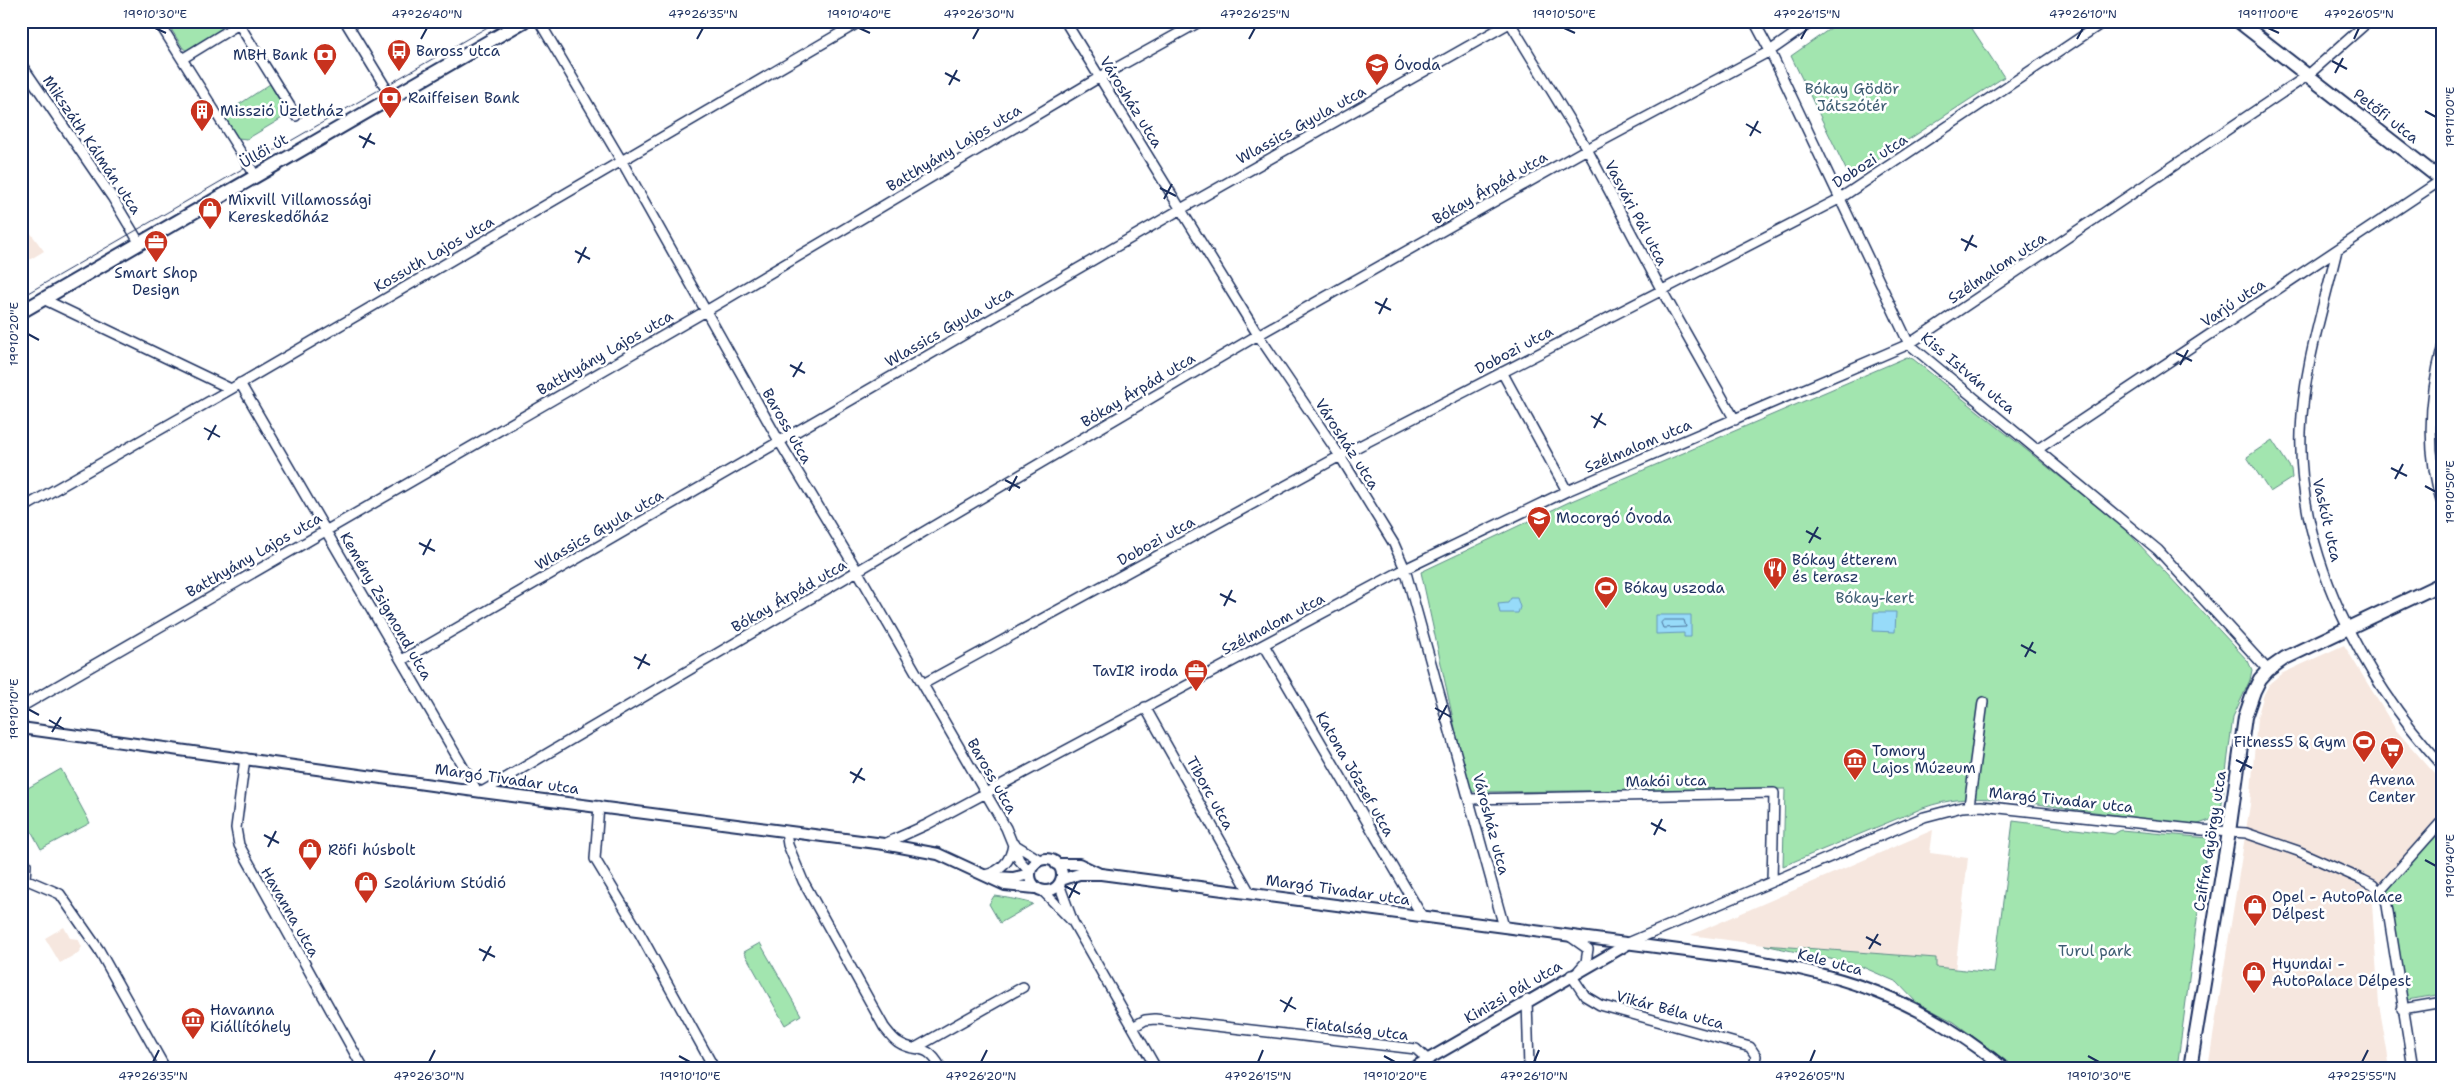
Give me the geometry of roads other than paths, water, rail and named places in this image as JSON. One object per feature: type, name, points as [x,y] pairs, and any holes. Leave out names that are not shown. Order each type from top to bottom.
[{"type":"main road","name":"Üllői út","points":[[21,312],[139,242],[524,21]]},
{"type":"main road","name":"Petőfi utca","points":[[2238,21],[2442,180]]},
{"type":"main road","name":"Cziffra György utca","points":[[2190,1068],[2229,832],[2245,717],[2254,691],[2268,670],[2285,658],[2443,583]]},
{"type":"street","points":[[158,21],[255,175]]},
{"type":"street","points":[[345,21],[392,98]]},
{"type":"street","name":"Baross utca","points":[[539,21],[621,160],[779,441],[858,572],[985,792],[1014,844],[1019,860],[1030,873]]},
{"type":"street","name":"Kossuth Lajos utca","points":[[21,508],[231,389],[861,21]]},
{"type":"street","name":"Városház utca","points":[[1065,21],[1258,336],[1340,456],[1394,544],[1405,569],[1504,928]]},
{"type":"street","name":"Batthyány Lajos utca","points":[[21,707],[706,311],[1100,77],[1201,21]]},
{"type":"street","name":"Kiss István utca","points":[[1754,21],[1909,344],[2158,550],[2268,670]]},
{"type":"street","name":"Bókay Árpád utca","points":[[480,792],[1258,336],[1587,149],[1770,51],[1813,21]]},
{"type":"street","name":"Dobozi utca","points":[[922,684],[1340,456],[1839,199],[2106,21]]},
{"type":"street","name":"Szélmalom utca","points":[[884,844],[926,825],[1405,569],[1567,491],[1909,344],[2307,76],[2369,21]]},
{"type":"street","name":"Vasvári Pál utca","points":[[1510,22],[1587,149],[1661,289],[1734,420]]},
{"type":"street","name":"Wlassics Gyula utca","points":[[402,660],[1181,209],[1510,22]]},
{"type":"street","points":[[182,59],[238,23],[296,116]]},
{"type":"street","name":"Mikszáth Kálmán utca","points":[[21,64],[112,198],[139,242]]},
{"type":"street","name":"Varjú utca","points":[[2038,449],[2442,180]]},
{"type":"street","name":"Vaskút utca","points":[[2337,250],[2307,380],[2301,430],[2304,486],[2321,562],[2349,627],[2383,691],[2406,724],[2443,766]]},
{"type":"street","points":[[43,298],[231,389]]},
{"type":"street","points":[[2443,345],[2436,371],[2431,413],[2436,479],[2443,507]]},
{"type":"street","points":[[1502,372],[1567,491]]},
{"type":"street","name":"Kemény Zsigmond utca","points":[[240,383],[480,792]]},
{"type":"street","name":"Katona József utca","points":[[1264,645],[1422,916]]},
{"type":"street","points":[[1969,806],[1983,702]]},
{"type":"street","name":"Tiborc utca","points":[[1145,707],[1250,893]]},
{"type":"street","name":"Margó Tivadar utca","points":[[21,728],[480,792],[884,844],[938,854],[1005,885],[1039,889]]},
{"type":"street","name":"Havanna utca","points":[[245,758],[236,828],[239,845],[246,861],[363,1068]]},
{"type":"street","name":"Makói utca","points":[[1470,800],[1774,793],[1772,882]]},
{"type":"street","points":[[599,806],[595,859],[714,1068]]},
{"type":"street","name":"Margó Tivadar utca","points":[[1060,882],[1080,874],[1101,874],[1628,943],[1924,817],[1969,806],[2005,807],[2258,835],[2363,880],[2380,891]]},
{"type":"street","points":[[2413,1068],[2402,1009],[2386,899],[2380,891],[2443,820]]},
{"type":"street","points":[[786,832],[788,845],[803,881],[884,1027],[897,1042],[926,1050],[935,1058],[941,1068]]},
{"type":"street","points":[[985,875],[1003,867],[1010,859],[1014,844]]},
{"type":"street","name":"Baross utca","points":[[1014,844],[1040,860]]},
{"type":"street","points":[[21,854],[26,864],[23,880],[60,894],[99,950],[165,1068]]},
{"type":"street","points":[[1073,922],[1039,889],[1030,873],[1034,865],[1040,860],[1049,860],[1060,868],[1060,882],[1073,922],[1156,1068]]},
{"type":"street","name":"Margó Tivadar utca","points":[[1056,864],[1078,864],[1101,874]]},
{"type":"street","name":"Margó Tivadar utca","points":[[985,875],[1013,878],[1030,873]]},
{"type":"street","points":[[1039,889],[1052,890],[1060,882]]},
{"type":"street","points":[[1571,936],[1588,949],[1586,962],[1575,973]]},
{"type":"street","name":"Kinizsi Pál utca","points":[[1412,1068],[1628,943]]},
{"type":"street","name":"Kele utca","points":[[1628,943],[1820,972],[1853,982],[1880,992],[1926,1015],[1969,1042],[2004,1068]]},
{"type":"street","name":"Vikár Béla utca","points":[[1575,973],[1585,996],[1600,1005],[1750,1047],[1756,1056],[1754,1068]]},
{"type":"street","points":[[917,1047],[1023,987]]},
{"type":"street","points":[[1527,1000],[1529,1068]]},
{"type":"street","points":[[2402,1009],[2443,1002]]},
{"type":"street","name":"Fiatalság utca","points":[[1133,1027],[1145,1020],[1155,1019],[1416,1049],[1427,1059]]},
{"type":"water","points":[[1511,598],[1517,598],[1520,607],[1518,613],[1500,613],[1498,604],[1508,603]]},
{"type":"water","points":[[1874,612],[1896,612],[1895,632],[1873,631]]},
{"type":"water","points":[[1656,615],[1691,615],[1691,637],[1684,637],[1684,633],[1656,634]]},
{"type":"tram line","points":[[21,297],[498,21]]},
{"type":"place","name":"Baross utca","points":[[399,72]]},
{"type":"place","name":"MBH Bank","points":[[325,76]]},
{"type":"place","name":"Óvoda","points":[[1377,86]]},
{"type":"place","name":"Raiffeisen Bank","points":[[390,119]]},
{"type":"place","name":"Misszió Üzletház","points":[[202,132]]},
{"type":"place","name":"Mixvill Villamossági Kereskedőház","points":[[210,230]]},
{"type":"place","name":"Smart Shop Design","points":[[156,263]]},
{"type":"place","name":"Mocorgó Óvoda","points":[[1539,539]]},
{"type":"place","name":"Bókay étterem és terasz","points":[[1775,590]]},
{"type":"place","name":"Bókay uszoda","points":[[1606,609]]},
{"type":"place","name":"TavIR iroda","points":[[1196,692]]},
{"type":"place","name":"Fitness5 & Gym","points":[[2364,763]]},
{"type":"place","name":"Avena Center","points":[[2392,770]]},
{"type":"place","name":"Tomory Lajos Múzeum","points":[[1855,781]]},
{"type":"place","name":"Röfi húsbolt","points":[[310,871]]},
{"type":"place","name":"Szolárium Stúdió","points":[[366,904]]},
{"type":"place","name":"Opel - AutoPalace Délpest","points":[[2255,927]]},
{"type":"place","name":"Hyundai - AutoPalace Délpest","points":[[2254,994]]},
{"type":"place","name":"Havanna Kiállítóhely","points":[[193,1040]]},
{"type":"park label","name":"Bókay Gödör Játszótér","points":[[1852,98]]},
{"type":"park label","name":"Bókay-kert","points":[[1875,598]]},
{"type":"park label","name":"Turul park","points":[[2095,951]]}]
